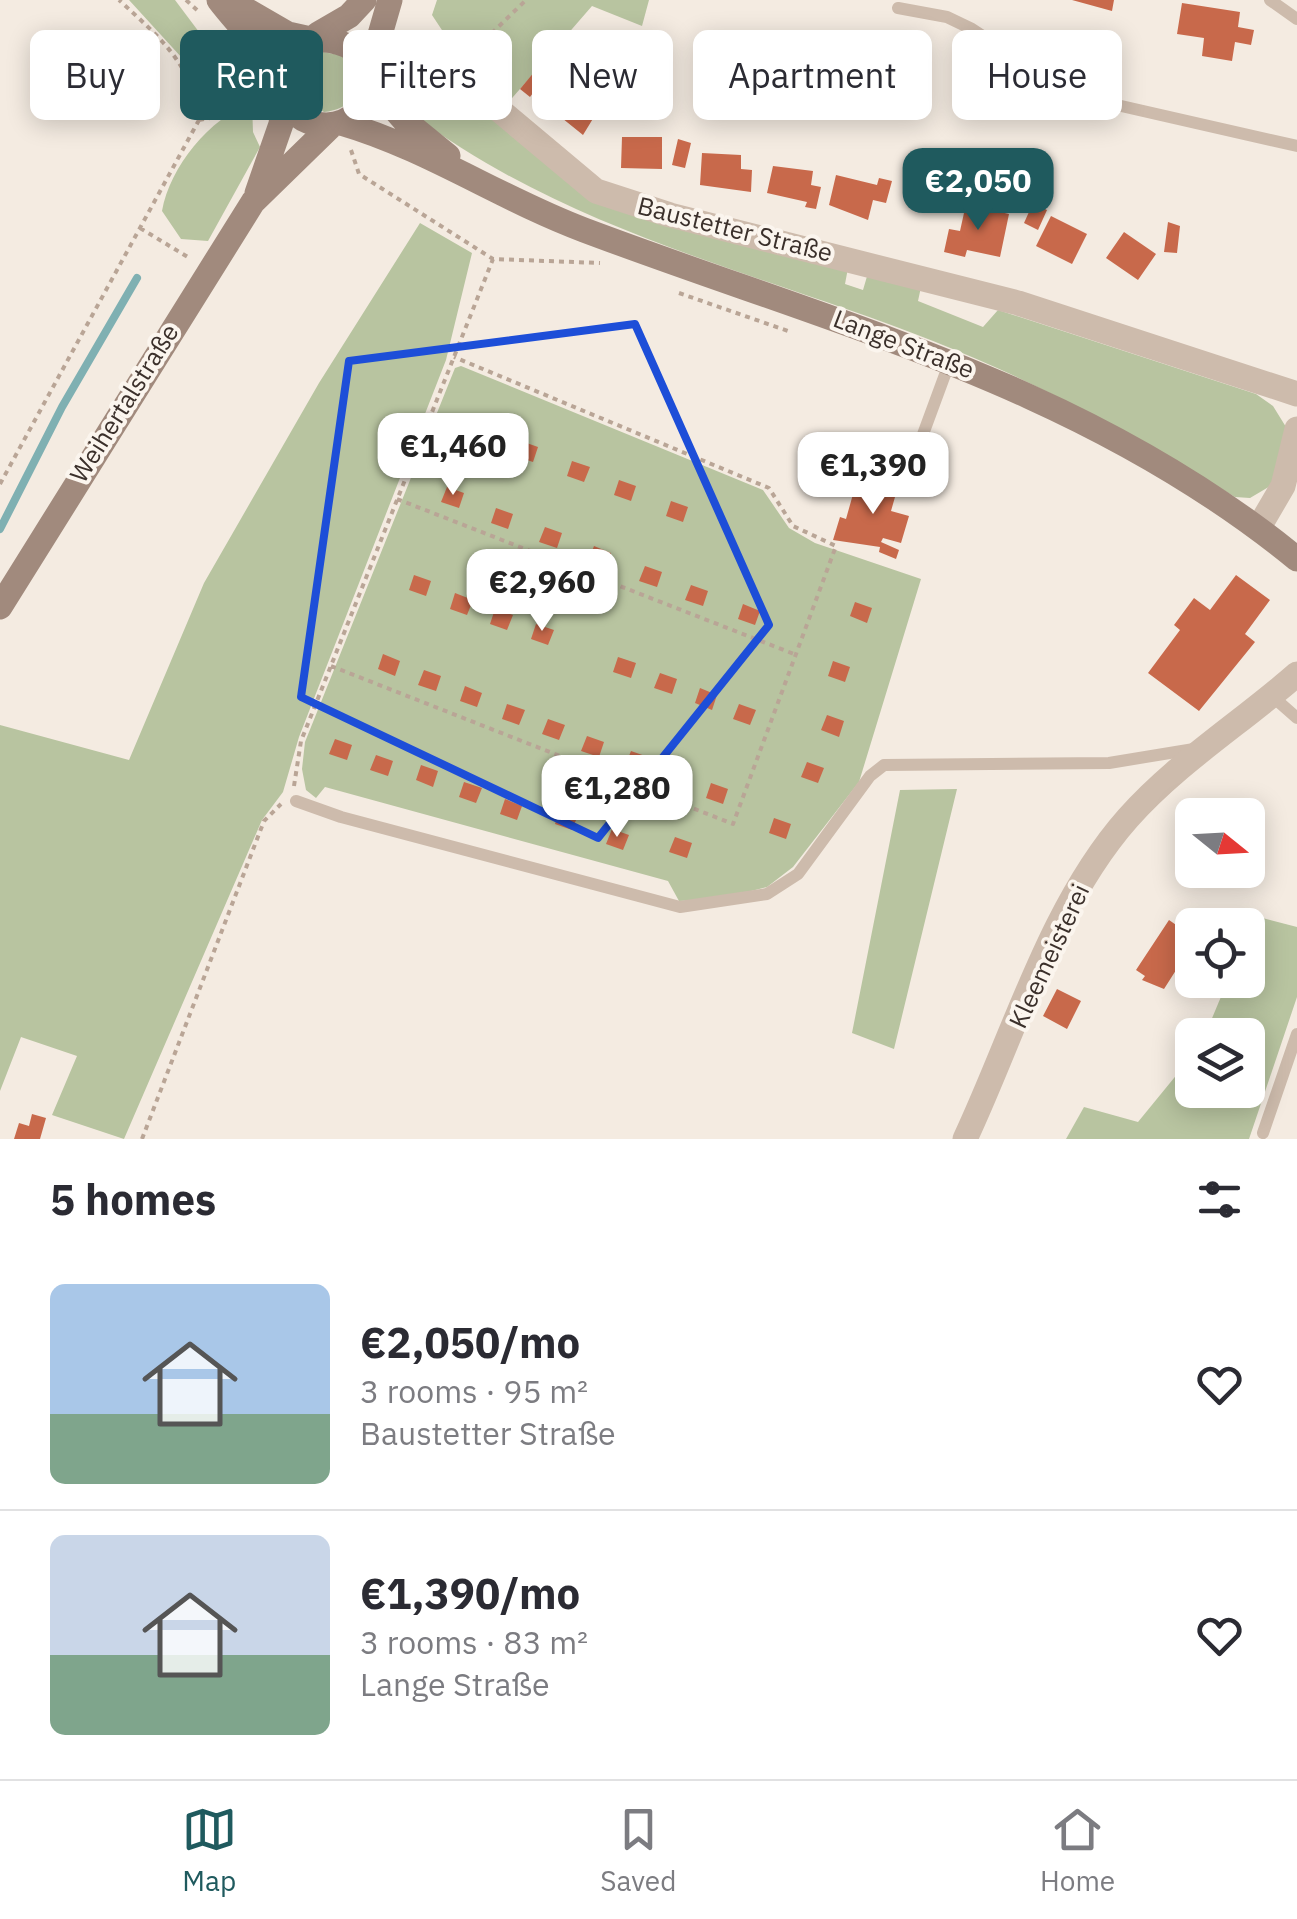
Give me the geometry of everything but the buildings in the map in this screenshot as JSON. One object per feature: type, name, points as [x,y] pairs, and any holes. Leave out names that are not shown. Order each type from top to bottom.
[{"type":"street","points":[[220,0],[244,30]]},
{"type":"street","points":[[229,0],[281,30]]},
{"type":"street","points":[[323,30],[349,16],[364,0]]},
{"type":"street","points":[[382,30],[390,0]]},
{"type":"street","name":"Weihertalstraße","points":[[0,607],[208,269],[254,202],[281,120]]},
{"type":"street","points":[[307,120],[341,132],[351,120]]},
{"type":"street","name":"Lange Straße","points":[[405,120],[484,183]]},
{"type":"street","name":"Baustetter Straße","points":[[512,120],[596,191],[670,215],[1018,303],[1297,394]]},
{"type":"street","name":"Weihertalstraße","points":[[254,202],[341,132]]},
{"type":"street","name":"Lange Straße","points":[[341,132],[373,132],[580,229],[1020,389],[1132,445],[1258,528],[1297,559]]},
{"type":"street","points":[[1258,528],[1283,486],[1297,429]]},
{"type":"street","name":"Kleemeisterei","points":[[965,1139],[1070,902],[1128,818],[1202,748],[1297,674]]},
{"type":"lane","points":[[1270,0],[1297,18]]},
{"type":"lane","points":[[898,8],[947,17],[972,29],[1073,95],[1297,146]]},
{"type":"lane","points":[[915,456],[950,361]]},
{"type":"lane","points":[[1272,696],[1297,718]]},
{"type":"lane","points":[[296,801],[340,817],[680,908],[767,894],[798,874],[870,776],[884,765],[1109,763],[1202,748]]},
{"type":"lane","points":[[1263,1133],[1297,1034]]},
{"type":"path","points":[[119,0],[180,61]]},
{"type":"path","points":[[493,30],[526,0]]},
{"type":"path","points":[[0,484],[199,120]]},
{"type":"path","points":[[341,132],[360,174],[493,259],[610,263],[593,256]]},
{"type":"path","points":[[140,228],[208,269]]},
{"type":"path","points":[[142,1139],[264,821],[277,805],[296,801],[301,740],[493,259]]},
{"type":"path","points":[[665,286],[720,310],[802,335]]},
{"type":"path","points":[[331,666],[733,824],[836,546],[794,526],[769,488],[454,357]]},
{"type":"path","points":[[397,500],[796,655]]},
{"type":"highlighted area","points":[[635,324],[769,625],[598,838],[301,697],[349,361]]},
{"type":"green space","points":[[129,0],[175,0],[198,30],[180,30],[180,56]]},
{"type":"green space","points":[[437,0],[649,0],[642,26],[592,6],[571,30],[532,30],[532,75],[512,98],[512,30],[442,30],[432,15]]},
{"type":"green space","points":[[323,52],[343,56],[343,106],[324,112]]},
{"type":"green space","points":[[221,120],[253,120],[260,147],[208,241],[181,239],[162,211],[166,194],[183,161]]},
{"type":"green space","points":[[422,120],[499,120],[565,177],[848,268],[845,284],[863,290],[868,273],[921,287],[918,301],[983,327],[998,310],[1256,394],[1273,406],[1286,427],[1272,485],[1250,498],[1235,497],[1088,412],[973,357],[665,246],[536,190]]},
{"type":"green space","points":[[420,223],[472,253],[446,360],[299,737],[283,792],[262,820],[124,1139],[52,1115],[77,1056],[21,1037],[0,1091],[0,725],[129,760],[204,583],[319,383]]},
{"type":"green space","points":[[461,366],[763,490],[789,528],[815,543],[921,579],[859,782],[793,867],[767,887],[720,899],[679,901],[668,881],[325,787],[316,798],[306,790],[302,769],[305,742],[455,368]]},
{"type":"green space","points":[[957,789],[894,1049],[852,1033],[900,790]]},
{"type":"green space","points":[[1265,919],[1297,927],[1297,997],[1265,1092],[1265,1018],[1212,1018],[1220,998],[1265,998]]},
{"type":"green space","points":[[1175,1077],[1175,1108],[1259,1108],[1249,1139],[1066,1139],[1084,1107],[1138,1122]]},
{"type":"waterway","points":[[0,529],[62,407],[137,278]]}]
